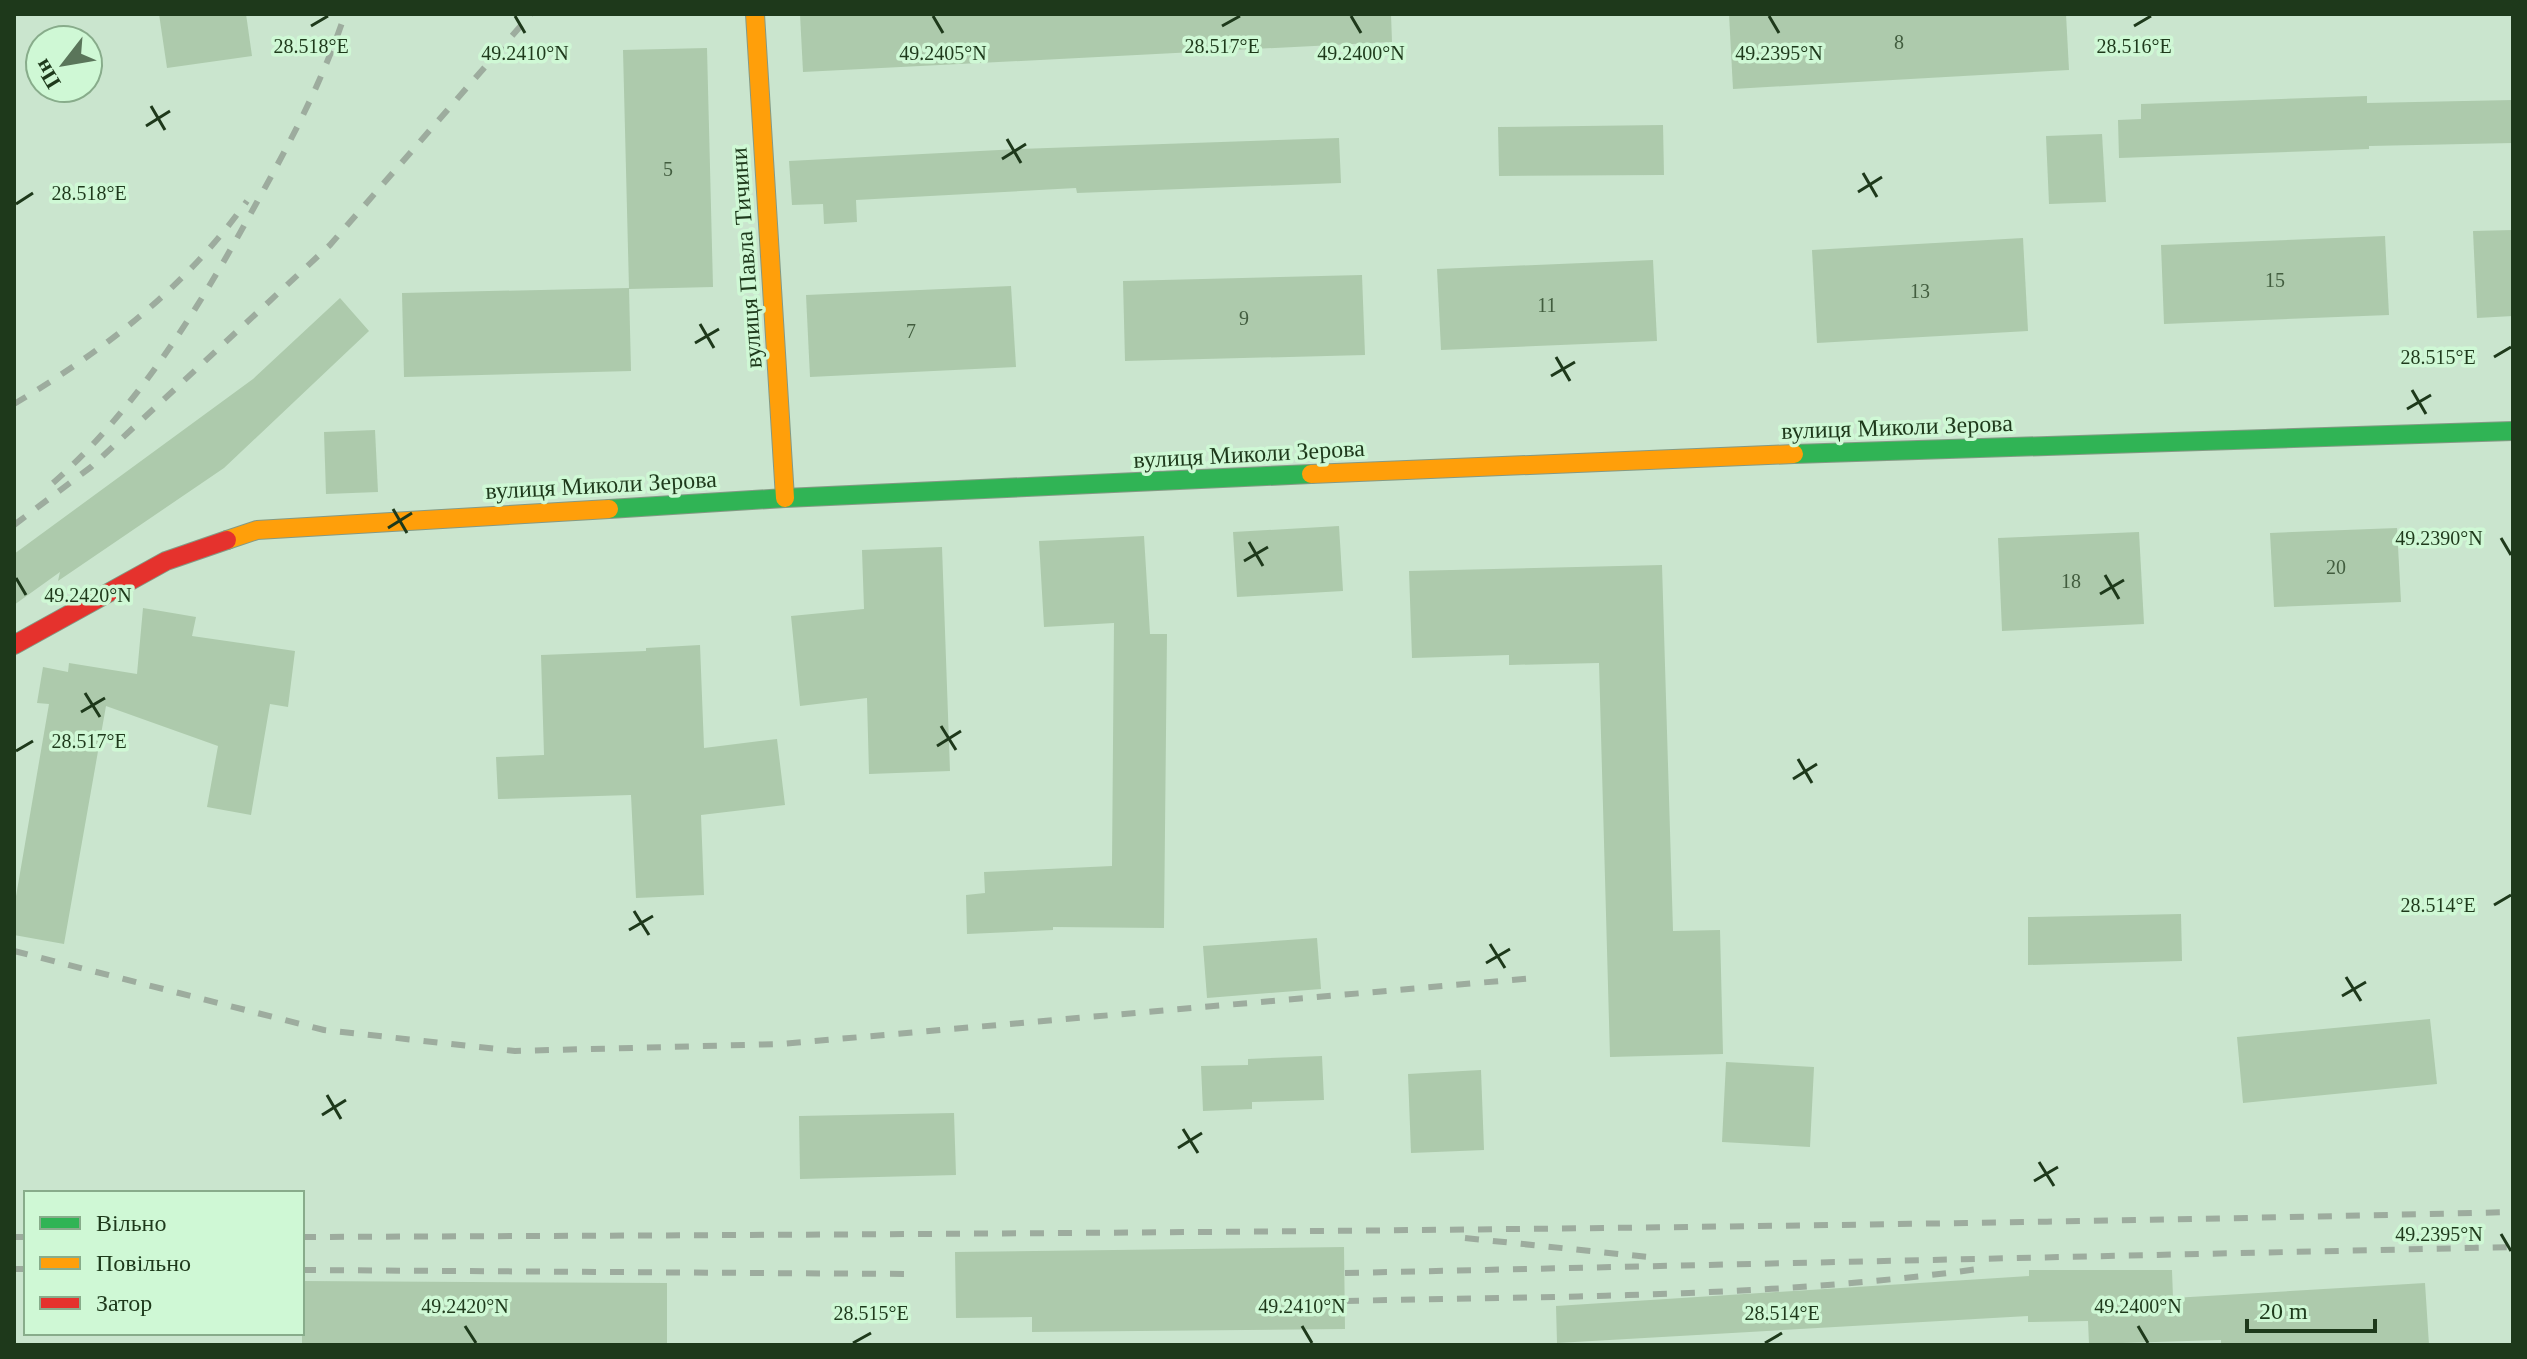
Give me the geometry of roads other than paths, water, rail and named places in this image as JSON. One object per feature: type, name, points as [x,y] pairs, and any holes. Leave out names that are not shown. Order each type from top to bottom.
[{"type":"street","name":"вулиця Павла Тичини","points":[[755,14],[785,498]]},
{"type":"street","name":"вулиця Миколи Зерова","points":[[14,645],[166,561],[257,530],[785,498],[1703,457],[2513,431]]},
{"type":"railway","points":[[53,483],[114,421],[191,315],[294,133],[327,63],[345,14]]},
{"type":"railway","points":[[14,525],[91,467],[330,245],[531,14]]},
{"type":"railway","points":[[14,404],[80,362],[141,315],[197,262],[247,201]]},
{"type":"railway","points":[[14,951],[324,1030],[515,1051],[781,1044],[1534,978]]},
{"type":"railway","points":[[304,1237],[1684,1227],[2513,1212]]},
{"type":"railway","points":[[14,1237],[24,1237]]},
{"type":"railway","points":[[1465,1238],[1648,1257]]},
{"type":"railway","points":[[1345,1273],[2513,1247]]},
{"type":"railway","points":[[14,1269],[24,1269]]},
{"type":"railway","points":[[1345,1301],[1741,1291],[1978,1269]]},
{"type":"railway","points":[[304,1270],[909,1274]]}]
